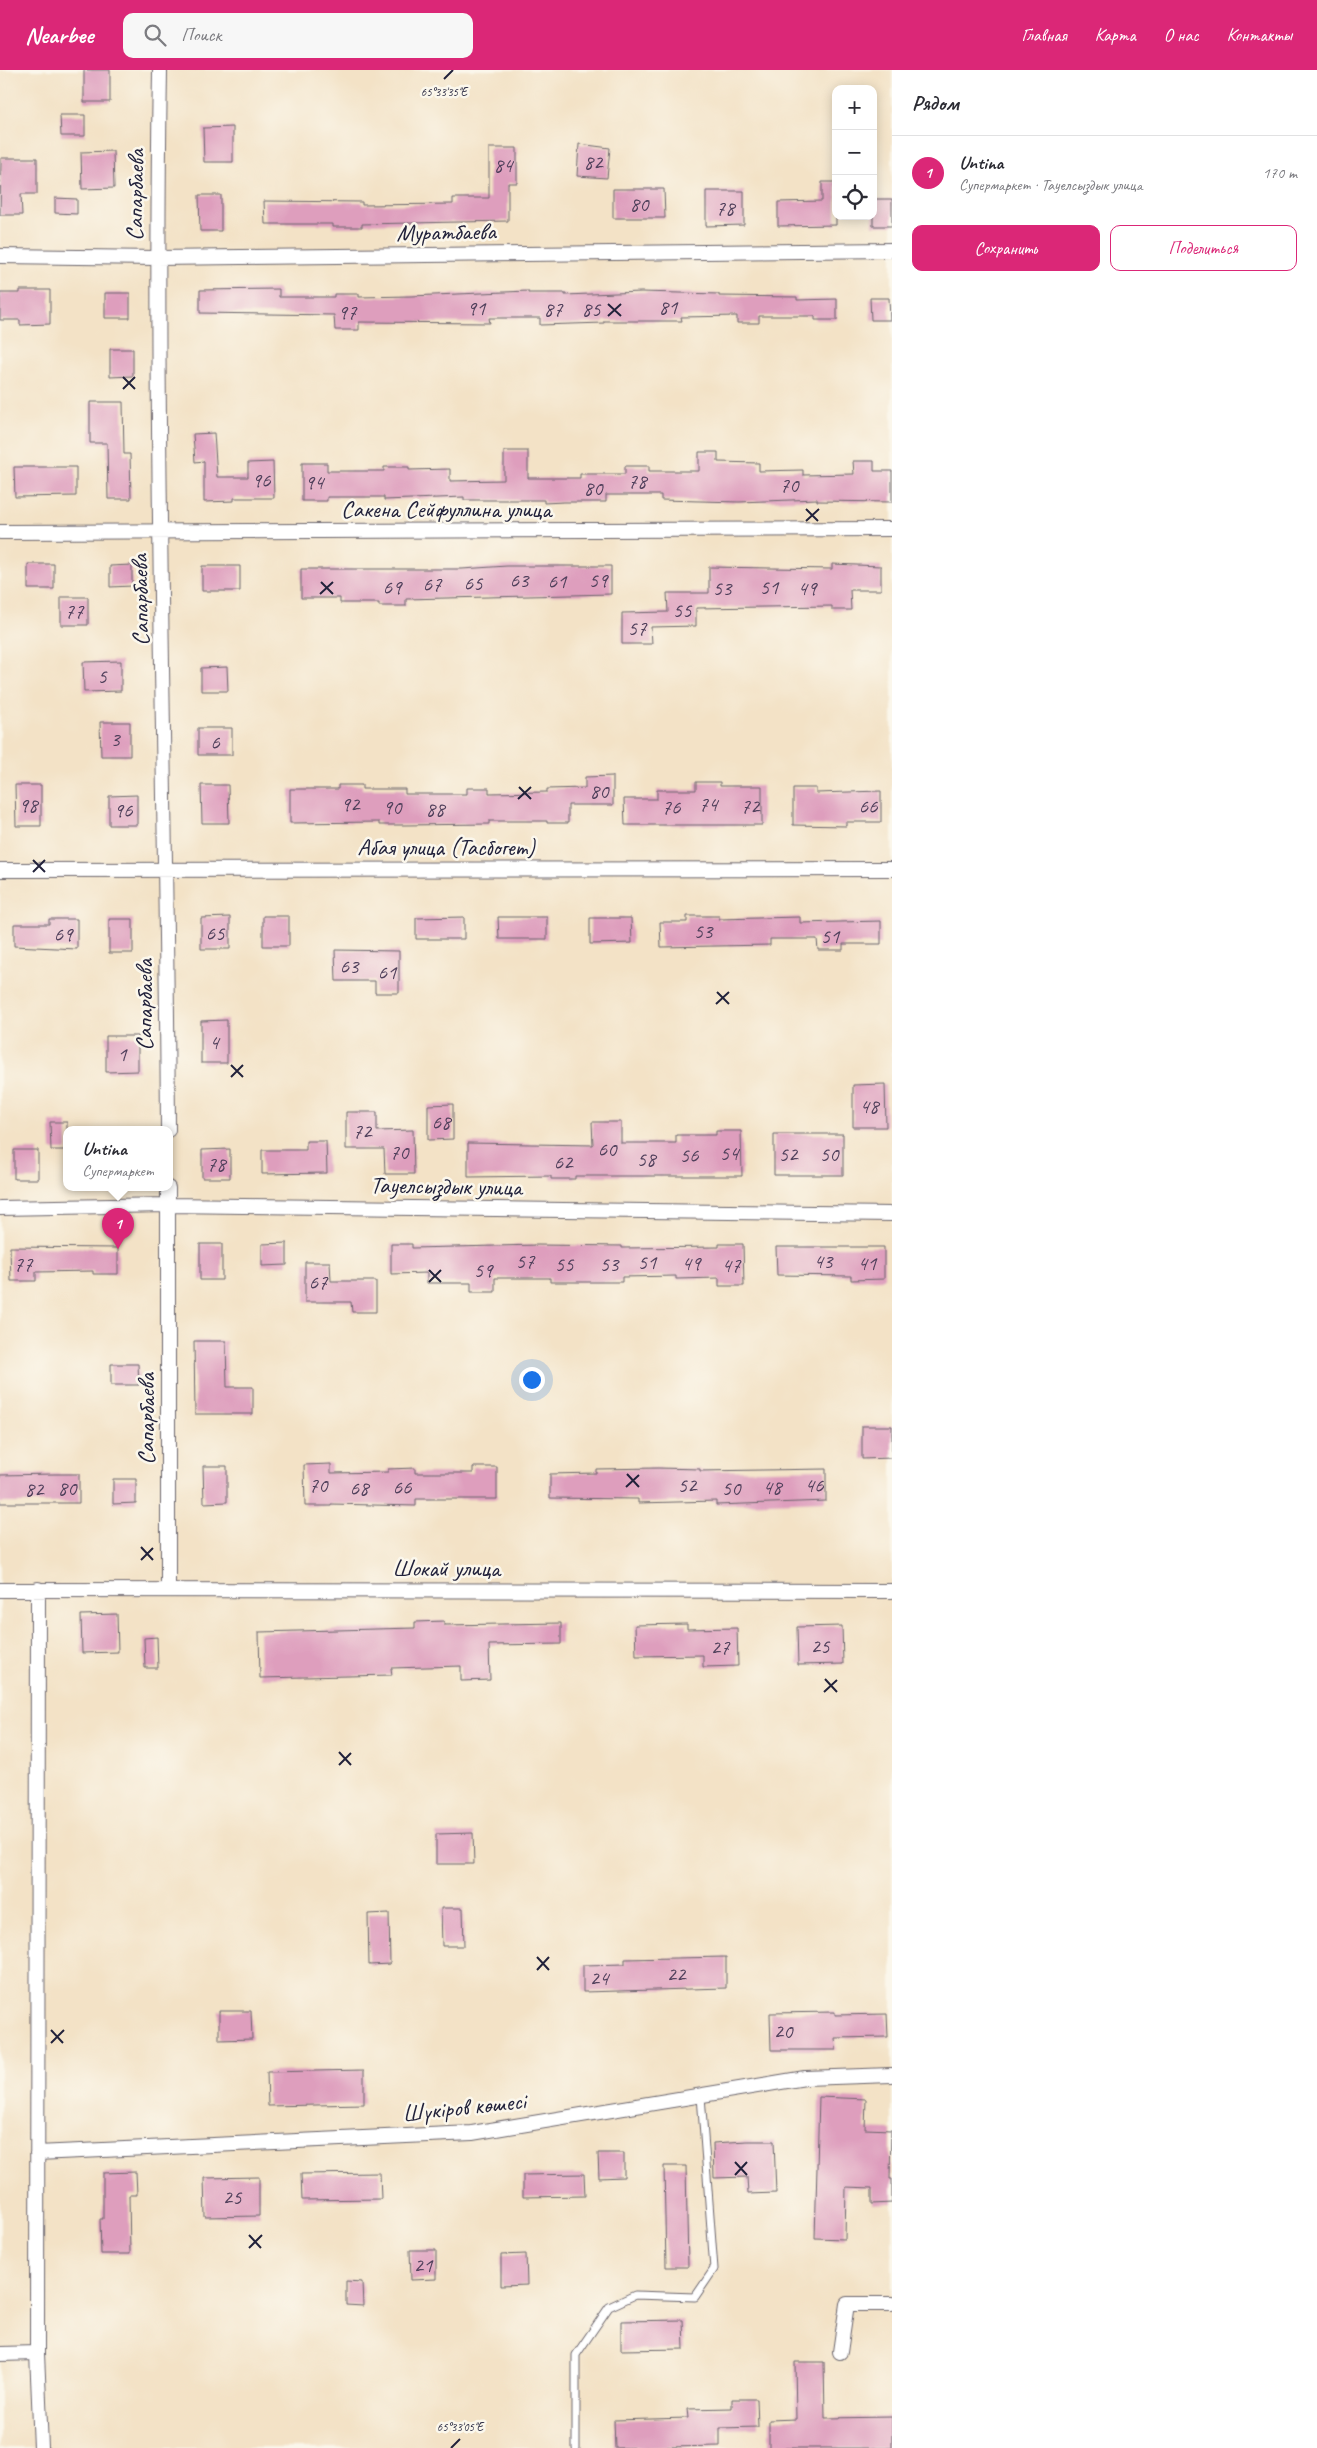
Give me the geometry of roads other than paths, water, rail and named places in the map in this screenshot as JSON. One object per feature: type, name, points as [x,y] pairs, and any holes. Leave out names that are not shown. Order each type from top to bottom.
[{"type":"street","name":"Сапарбаева","points":[[160,70],[157,258],[168,1126]]},
{"type":"street","name":"Муратбаева","points":[[0,256],[157,258],[892,250]]},
{"type":"street","name":"Сакена Сейфуллина улица","points":[[0,532],[892,529]]},
{"type":"street","name":"Абая улица (Тасбогет)","points":[[0,870],[892,869]]},
{"type":"street","name":"Сапарбаева","points":[[168,1191],[168,1590]]},
{"type":"street","name":"Тауелсыздык улица","points":[[0,1208],[168,1206],[892,1214]]},
{"type":"street","points":[[38,1589],[37,2353],[40,2448]]},
{"type":"street","name":"Шокай улица","points":[[0,1590],[892,1591]]},
{"type":"street","name":"Шүкіров көшесі","points":[[37,2153],[472,2134],[806,2078],[892,2075]]},
{"type":"street","points":[[840,2352],[847,2304],[892,2304]]},
{"type":"street","points":[[0,2354],[37,2353]]},
{"type":"lane","points":[[576,2448],[576,2355],[609,2307],[635,2295],[695,2297],[714,2269],[701,2096]]},
{"type":"place","name":"Untina","points":[[118,1249]]}]
